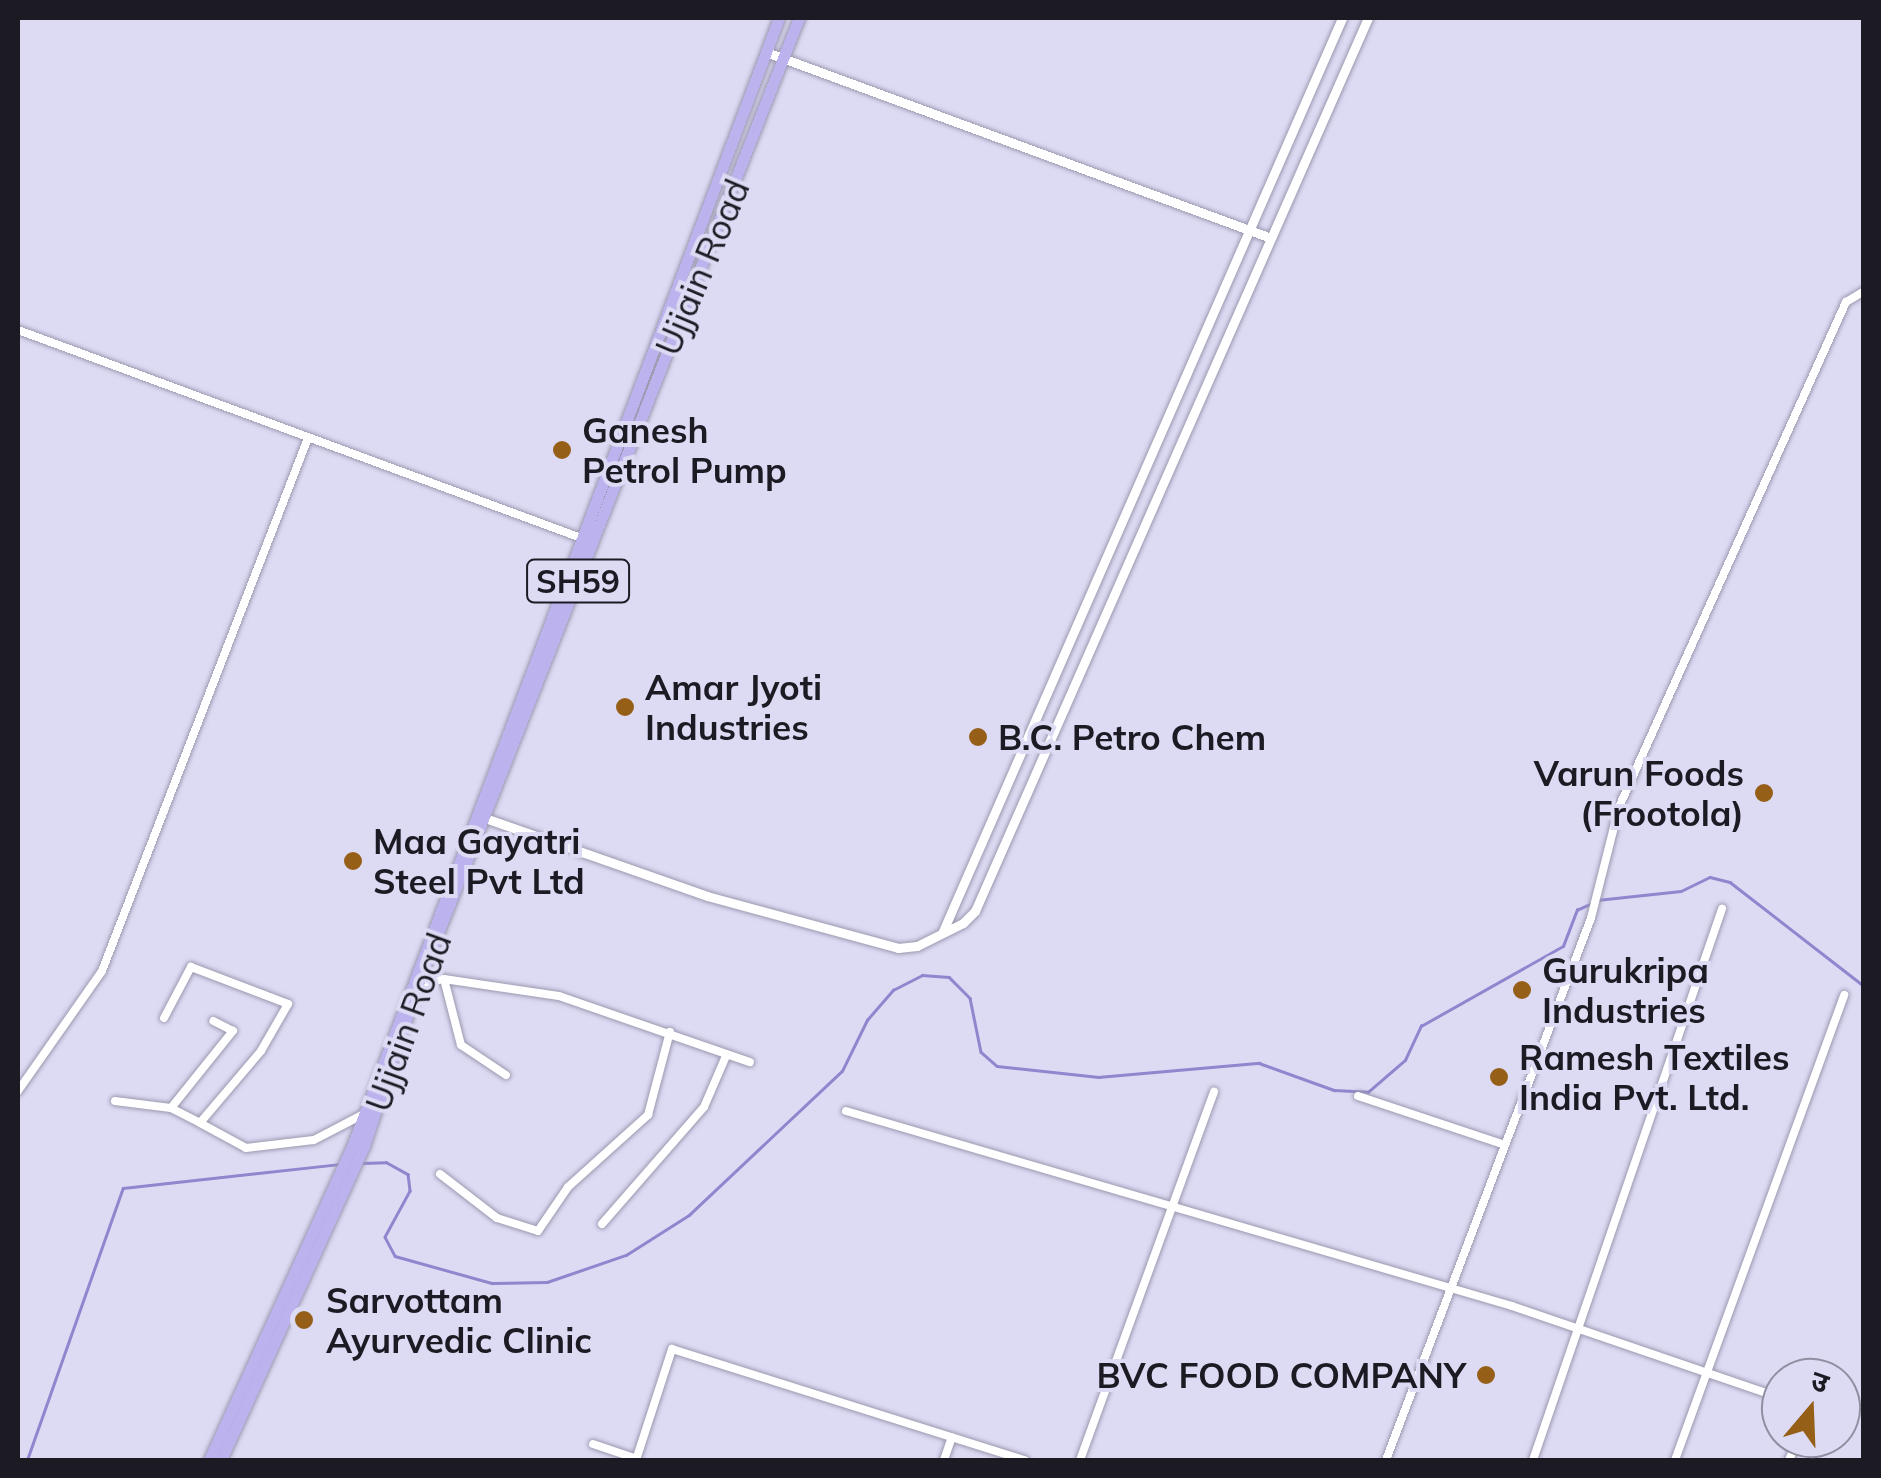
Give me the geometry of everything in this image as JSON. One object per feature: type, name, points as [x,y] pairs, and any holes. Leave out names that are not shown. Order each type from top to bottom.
[{"type":"main road","name":"Ujjain Road","points":[[588,540],[779,18]]},
{"type":"main road","name":"Ujjain Road","points":[[359,1145],[364,1114],[479,817],[799,18]]},
{"type":"main road","name":"Ujjain Road","points":[[221,1460],[359,1145],[479,817]]},
{"type":"main road","name":"Ujjain Road","points":[[209,1460],[346,1175]]},
{"type":"street","points":[[942,931],[1342,18]]},
{"type":"street","points":[[479,817],[707,896],[876,943],[917,946],[975,911],[1368,18]]},
{"type":"street","points":[[766,52],[1272,238]]},
{"type":"street","points":[[1386,1460],[1590,918],[1619,807],[1846,302],[1864,291]]},
{"type":"street","points":[[18,330],[588,540]]},
{"type":"street","points":[[18,1091],[102,971],[308,438]]},
{"type":"street","points":[[1533,1460],[1582,1330],[1722,909]]},
{"type":"street","points":[[164,1018],[191,968],[288,1004],[261,1051],[200,1122]]},
{"type":"street","points":[[418,984],[444,979],[558,996],[750,1062]]},
{"type":"street","points":[[444,979],[461,1045],[506,1075]]},
{"type":"street","points":[[1675,1460],[1844,995]]},
{"type":"street","points":[[172,1108],[233,1031],[213,1021]]},
{"type":"street","points":[[440,1174],[484,1210],[538,1231],[568,1187],[648,1115],[670,1032]]},
{"type":"street","points":[[602,1224],[704,1107],[726,1056]]},
{"type":"street","points":[[1080,1460],[1214,1092]]},
{"type":"street","points":[[1358,1096],[1505,1145]]},
{"type":"street","points":[[115,1101],[172,1108],[246,1148],[314,1140],[364,1114]]},
{"type":"street","points":[[846,1110],[1451,1288],[1761,1391]]},
{"type":"street","points":[[593,1444],[636,1460],[672,1348],[1026,1460]]},
{"type":"street","points":[[944,1460],[952,1438]]},
{"type":"waterway","points":[[1597,900],[1681,891],[1710,877],[1730,882],[1864,986]]},
{"type":"waterway","points":[[362,1163],[386,1162],[408,1174],[410,1191],[385,1237],[395,1256],[492,1283],[547,1282],[626,1255],[689,1215],[842,1071],[867,1020],[893,990],[922,975],[949,977],[970,998],[981,1052],[997,1066],[1098,1077],[1259,1063],[1334,1090],[1368,1092],[1405,1060],[1421,1026],[1563,946],[1577,910],[1590,904]]},
{"type":"waterway","points":[[27,1460],[123,1188],[339,1164]]},
{"type":"place","name":"Ganesh Petrol Pump","points":[[562,450]]},
{"type":"place","name":"Amar Jyoti Industries","points":[[625,707]]},
{"type":"place","name":"B.C. Petro Chem","points":[[978,737]]},
{"type":"place","name":"Varun Foods (Frootola)","points":[[1764,793]]},
{"type":"place","name":"Maa Gayatri Steel Pvt Ltd","points":[[353,861]]},
{"type":"place","name":"Gurukripa Industries","points":[[1522,990]]},
{"type":"place","name":"Ramesh Textiles India Pvt. Ltd.","points":[[1499,1077]]},
{"type":"place","name":"Sarvottam Ayurvedic Clinic","points":[[304,1320]]},
{"type":"place","name":"BVC FOOD COMPANY","points":[[1486,1375]]}]
